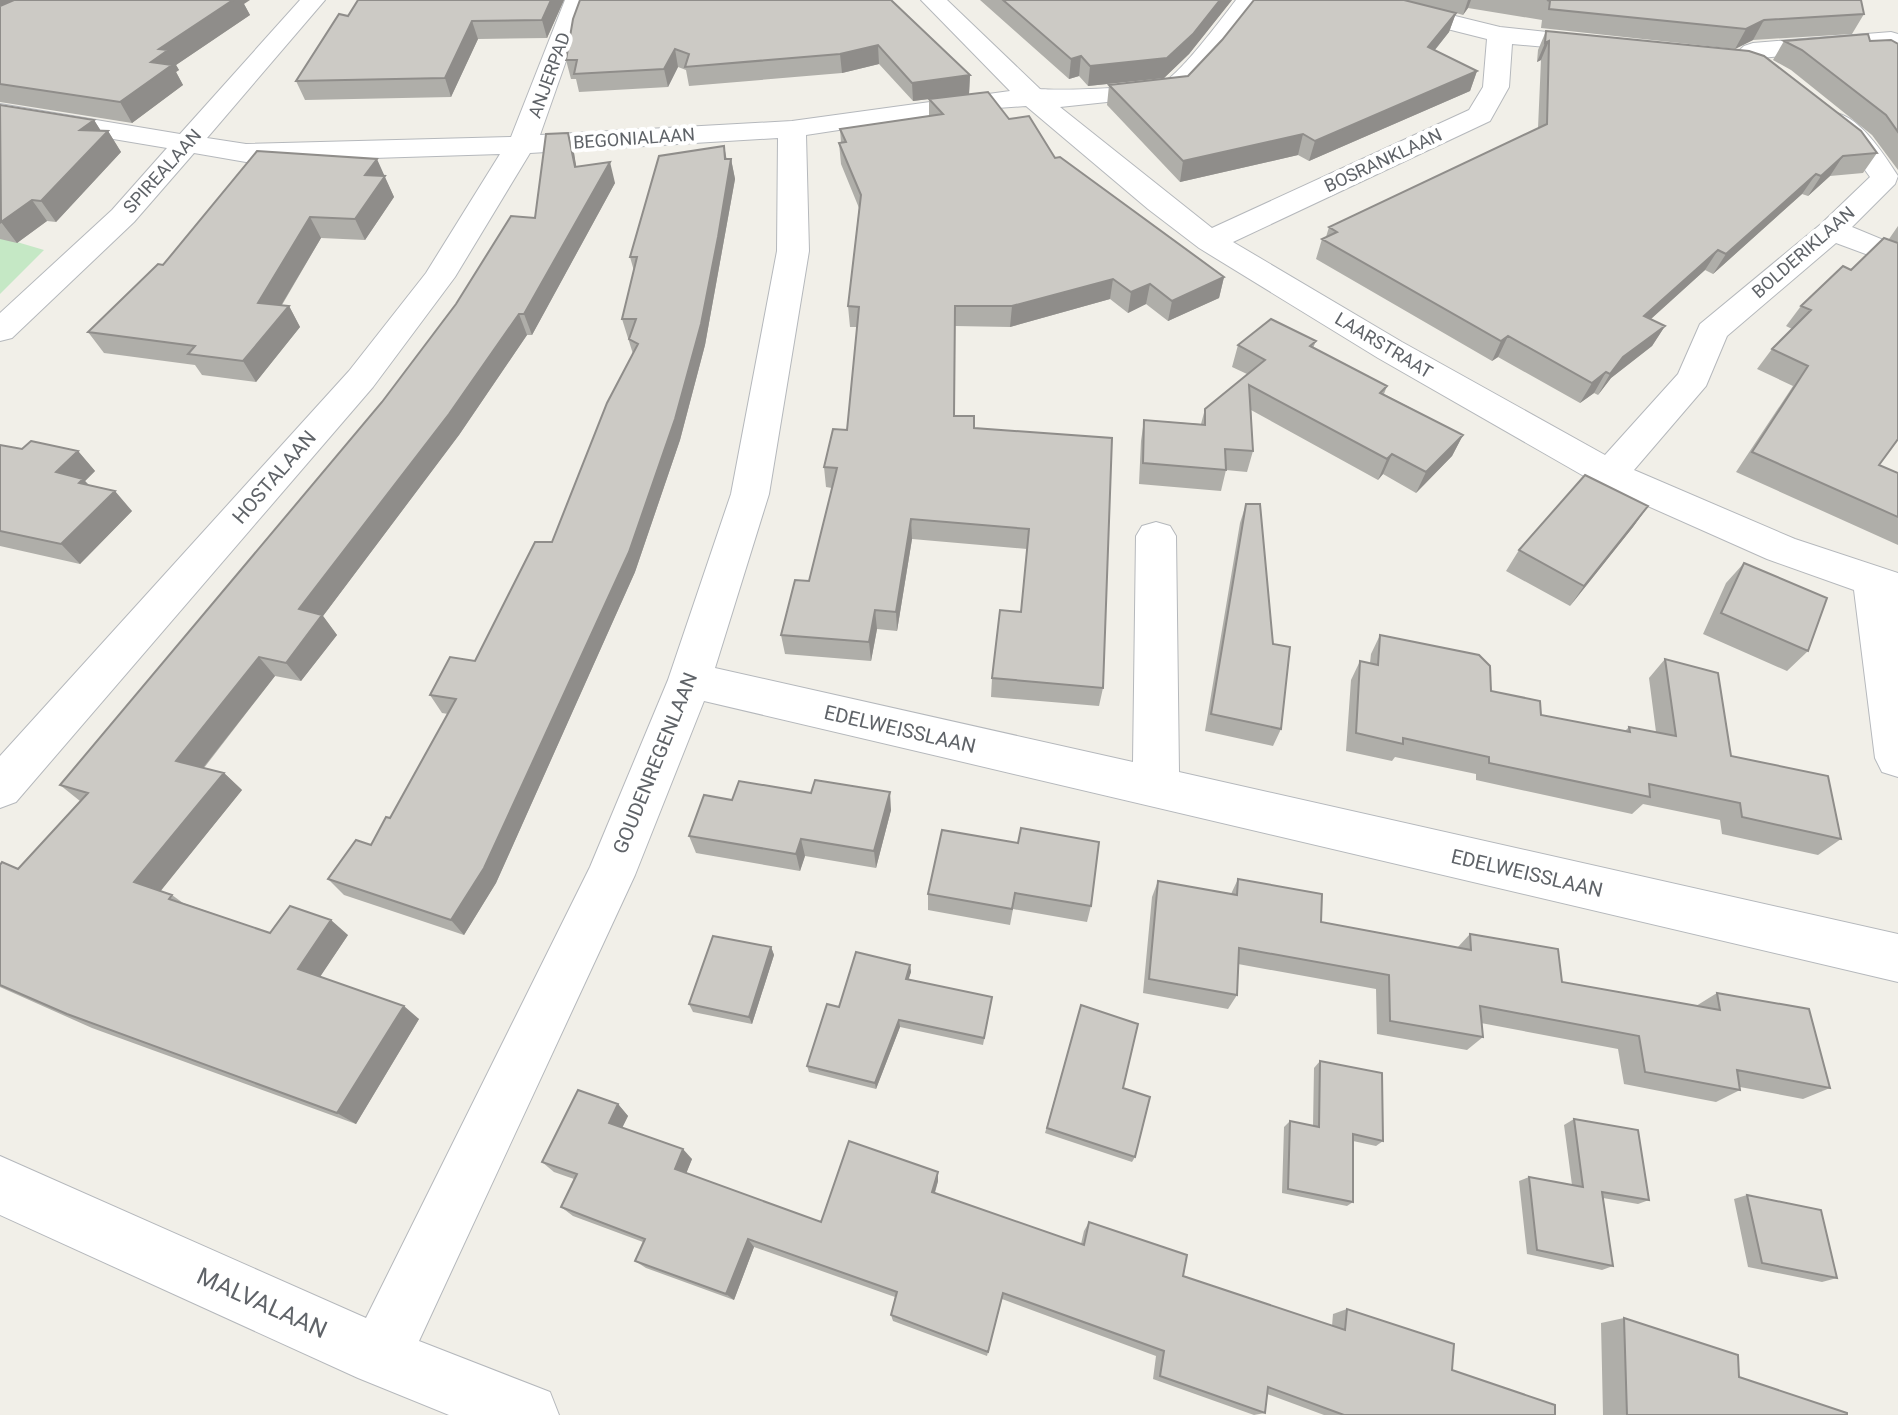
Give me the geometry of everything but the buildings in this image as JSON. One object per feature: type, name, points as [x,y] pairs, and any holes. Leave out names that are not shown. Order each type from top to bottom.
[{"type":"street","name":"SPIREALAAN","points":[[0,331],[123,216],[313,0]]},
{"type":"street","name":"LAARSTRAAT","points":[[933,0],[1032,97],[1159,203],[1210,241],[1390,350],[1609,474],[1781,549],[1885,585]]},
{"type":"street","name":"BEGONIALAAN","points":[[0,112],[246,153],[519,145],[792,129],[970,102],[1032,97],[1066,99],[1173,88],[1207,53],[1249,0]]},
{"type":"street","points":[[1361,0],[1500,35],[1630,47]]},
{"type":"street","name":"ANJERPAD","points":[[519,145],[530,129],[574,4]]},
{"type":"street","name":"BOSRANKLAAN","points":[[1210,241],[1480,115],[1496,87],[1500,35]]},
{"type":"street","points":[[1742,60],[1753,51],[1891,40]]},
{"type":"street","points":[[1710,56],[1742,60],[1763,67],[1780,78]]},
{"type":"street","name":"BOLDERIKLAAN","points":[[1609,474],[1694,378],[1712,331],[1891,180],[1860,143],[1814,106]]},
{"type":"street","name":"GOUDENREGENLAAN","points":[[380,1356],[611,875],[690,680],[750,494],[793,251],[792,129]]},
{"type":"street","name":"HOSTALAAN","points":[[0,788],[361,379],[439,277],[519,145]]},
{"type":"street","points":[[1832,230],[1898,257]]},
{"type":"street","points":[[1156,536],[1156,789]]},
{"type":"street","points":[[1885,585],[1898,758]]},
{"type":"street","name":"EDELWEISSLAAN","points":[[690,680],[1898,958]]},
{"type":"street","name":"MALVALAAN","points":[[0,1185],[380,1356],[527,1415]]},
{"type":"green space","points":[[0,237],[44,250],[0,294]]}]
